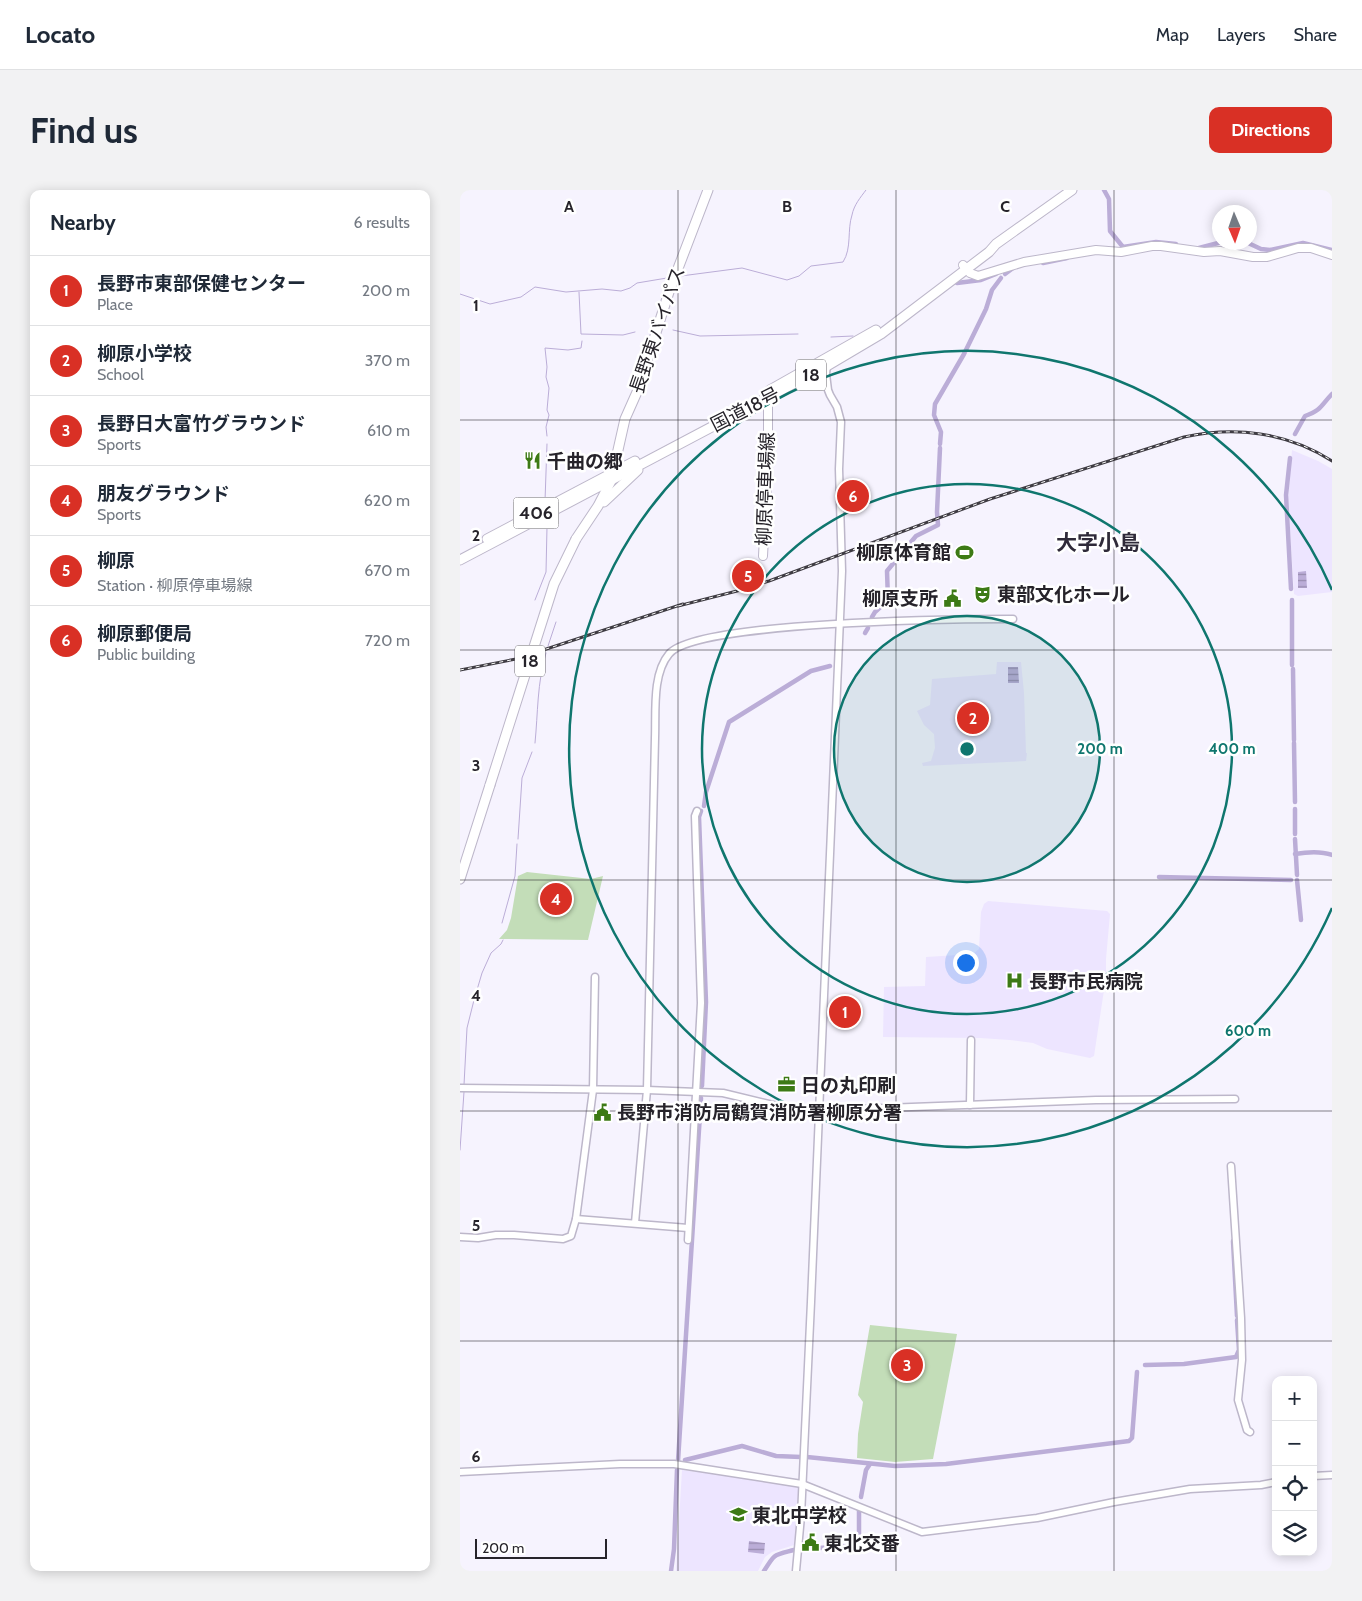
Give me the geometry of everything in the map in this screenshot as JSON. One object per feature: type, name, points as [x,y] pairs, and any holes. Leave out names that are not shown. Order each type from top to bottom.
[{"type":"highway","name":"長野東バイパス","points":[[612,477],[625,419],[637,392],[669,292],[708,190]]},
{"type":"highway","name":"国道18号","points":[[612,477],[881,334],[965,267],[990,252],[996,244],[1072,190]]},
{"type":"highway","name":"国道18号","points":[[612,477],[665,451],[768,394]]},
{"type":"highway","points":[[581,497],[592,499],[597,508],[639,470],[665,451]]},
{"type":"highway","name":"406","points":[[460,560],[581,497],[612,477]]},
{"type":"highway","name":"406","points":[[460,554],[612,477]]},
{"type":"highway","name":"18","points":[[460,879],[554,584],[576,539],[597,508],[612,477]]},
{"type":"main road","points":[[965,267],[970,273],[978,276],[1024,262],[1096,250],[1121,252],[1152,246],[1260,257],[1267,257],[1298,248],[1311,248],[1332,255]]},
{"type":"main road","name":"柳原停車場線","points":[[763,556],[768,463],[768,394]]},
{"type":"street","points":[[796,1571],[802,1484],[819,1110],[842,551],[839,469],[841,422],[838,407],[828,390],[827,362]]},
{"type":"street","points":[[635,1223],[648,1090],[655,738],[658,683],[661,666],[674,649],[702,639],[764,630],[900,620],[1012,619]]},
{"type":"street","points":[[688,1240],[701,1002],[695,816],[697,811]]},
{"type":"street","points":[[460,1237],[478,1238],[514,1235],[568,1238],[573,1232],[594,1090],[595,977]]},
{"type":"street","points":[[970,1105],[971,1040]]},
{"type":"street","points":[[460,1088],[648,1090],[722,1093],[786,1108],[819,1110],[1096,1100],[1235,1099]]},
{"type":"street","points":[[1231,1166],[1241,1318],[1242,1360],[1238,1400],[1250,1432]]},
{"type":"street","points":[[576,1219],[688,1228]]},
{"type":"street","points":[[460,1472],[620,1464],[674,1464],[802,1484],[922,1532],[1038,1518],[1190,1489],[1272,1483]]},
{"type":"street","points":[[1317,1476],[1332,1476]]},
{"type":"shaded area","points":[[1292,450],[1332,469],[1332,592],[1298,596],[1294,594],[1288,498]]},
{"type":"shaded area","points":[[1306,571],[1307,588],[1298,588],[1298,572]]},
{"type":"shaded area","points":[[997,662],[1021,662],[1026,761],[923,766],[922,763],[931,761],[935,748],[934,734],[924,725],[917,711],[930,705],[932,679],[996,674]]},
{"type":"shaded area","points":[[1008,667],[1018,667],[1019,683],[1008,683]]},
{"type":"shaded area","name":"長野市民病院","points":[[988,901],[1107,911],[1110,914],[1106,977],[1094,1056],[1090,1058],[1047,1049],[1033,1043],[1010,1040],[883,1037],[884,987],[925,986],[926,957],[973,954],[979,949],[981,912],[984,904]]},
{"type":"shaded area","name":"東北中学校","points":[[682,1470],[801,1485],[794,1545],[772,1552],[765,1557],[758,1571],[676,1571]]},
{"type":"shaded area","points":[[749,1541],[765,1543],[764,1554],[748,1552]]},
{"type":"green space","points":[[527,872],[591,879],[603,876],[588,940],[499,939],[507,930],[511,918],[518,876]]},
{"type":"green space","points":[[870,1325],[957,1334],[933,1459],[895,1462],[857,1458],[858,1434],[863,1402],[858,1395]]},
{"type":"waterway","points":[[681,276],[742,268],[787,280],[799,276],[811,266],[843,262],[848,251],[853,211],[866,190]]},
{"type":"waterway","points":[[1104,190],[1109,199],[1110,231],[1123,247]]},
{"type":"waterway","points":[[1123,247],[1156,242],[1176,244]]},
{"type":"waterway","points":[[1257,247],[1270,250],[1303,243],[1332,250]]},
{"type":"waterway","points":[[1199,248],[1212,245]]},
{"type":"waterway","points":[[1043,263],[1067,258]]},
{"type":"waterway","points":[[1005,274],[1013,268]]},
{"type":"waterway","points":[[957,283],[981,280],[996,274]]},
{"type":"waterway","points":[[460,294],[490,304],[521,297],[535,287],[566,292],[602,289],[621,291],[637,283],[667,278]]},
{"type":"waterway","points":[[940,444],[941,432],[934,415],[935,404],[964,354],[986,309],[992,290],[1001,278]]},
{"type":"waterway","points":[[579,292],[581,334],[623,335],[635,332]]},
{"type":"waterway","points":[[673,330],[700,336],[798,334]]},
{"type":"waterway","points":[[831,337],[853,336]]},
{"type":"waterway","points":[[547,436],[549,388],[546,377],[545,348],[568,350],[581,348],[582,341]]},
{"type":"waterway","points":[[1295,434],[1305,416],[1318,409],[1332,394]]},
{"type":"waterway","points":[[545,501],[547,444]]},
{"type":"waterway","points":[[872,617],[888,600],[887,571],[916,536],[938,525],[940,448]]},
{"type":"waterway","points":[[1290,458],[1286,495],[1291,589]]},
{"type":"waterway","points":[[535,600],[546,572],[547,527],[545,521]]},
{"type":"waterway","points":[[1292,600],[1292,665]]},
{"type":"waterway","points":[[548,646],[556,622]]},
{"type":"waterway","points":[[865,633],[868,628]]},
{"type":"waterway","points":[[535,743],[539,687],[546,653]]},
{"type":"waterway","points":[[704,806],[706,792],[729,722],[811,671],[830,666]]},
{"type":"waterway","points":[[1293,669],[1294,740]]},
{"type":"waterway","points":[[1294,743],[1295,802]]},
{"type":"waterway","points":[[518,839],[522,778],[532,752]]},
{"type":"waterway","points":[[1295,809],[1295,834]]},
{"type":"waterway","points":[[701,811],[699,817],[706,1002],[702,1086]]},
{"type":"waterway","points":[[1295,839],[1297,875]]},
{"type":"waterway","points":[[502,923],[515,876],[517,844]]},
{"type":"waterway","points":[[1295,854],[1314,852],[1332,855]]},
{"type":"waterway","points":[[1159,877],[1291,880]]},
{"type":"waterway","points":[[1297,880],[1301,920]]},
{"type":"waterway","points":[[464,1085],[467,1028],[474,1000],[482,973],[491,953],[503,940]]},
{"type":"waterway","points":[[460,1150],[464,1092]]},
{"type":"waterway","points":[[678,1461],[701,1098]]},
{"type":"waterway","points":[[1233,1241],[1237,1316]]},
{"type":"waterway","points":[[1145,1365],[1184,1364],[1236,1357],[1239,1350],[1237,1320]]},
{"type":"waterway","points":[[807,1457],[895,1466],[946,1464],[1129,1441],[1132,1438],[1137,1372]]},
{"type":"waterway","points":[[685,1460],[742,1446],[776,1456],[801,1457]]},
{"type":"waterway","points":[[861,1497],[866,1470],[870,1464]]},
{"type":"waterway","points":[[671,1571],[674,1549],[677,1470]]},
{"type":"waterway","points":[[859,1510],[859,1542]]},
{"type":"waterway","points":[[801,1549],[854,1546]]},
{"type":"waterway","points":[[764,1571],[776,1556],[794,1550]]},
{"type":"railway","points":[[678,606],[769,581],[990,499],[1184,437],[1222,432],[1260,434],[1297,443],[1332,461]]},
{"type":"railway","points":[[460,670],[516,659],[683,604]]},
{"type":"place","name":"千曲の郷","points":[[533,461]]},
{"type":"place","name":"柳原郵便局","points":[[853,496]]},
{"type":"place","name":"柳原体育館","points":[[965,552]]},
{"type":"place","name":"柳原","points":[[748,576]]},
{"type":"place","name":"東部文化ホール","points":[[983,594]]},
{"type":"place","name":"柳原支所","points":[[952,598]]},
{"type":"place","name":"柳原小学校","points":[[973,718]]},
{"type":"place","name":"朋友グラウンド","points":[[556,899]]},
{"type":"place","name":"長野市民病院","points":[[1015,981]]},
{"type":"place","name":"長野市東部保健センター","points":[[845,1012]]},
{"type":"place","name":"日の丸印刷","points":[[787,1085]]},
{"type":"place","name":"長野市消防局鶴賀消防署柳原分署","points":[[603,1112]]},
{"type":"place","name":"長野日大富竹グラウンド","points":[[907,1365]]},
{"type":"place","name":"東北中学校","points":[[738,1515]]},
{"type":"place","name":"東北交番","points":[[810,1543]]},
{"type":"district","name":"大字小島","points":[[1098,543]]}]
